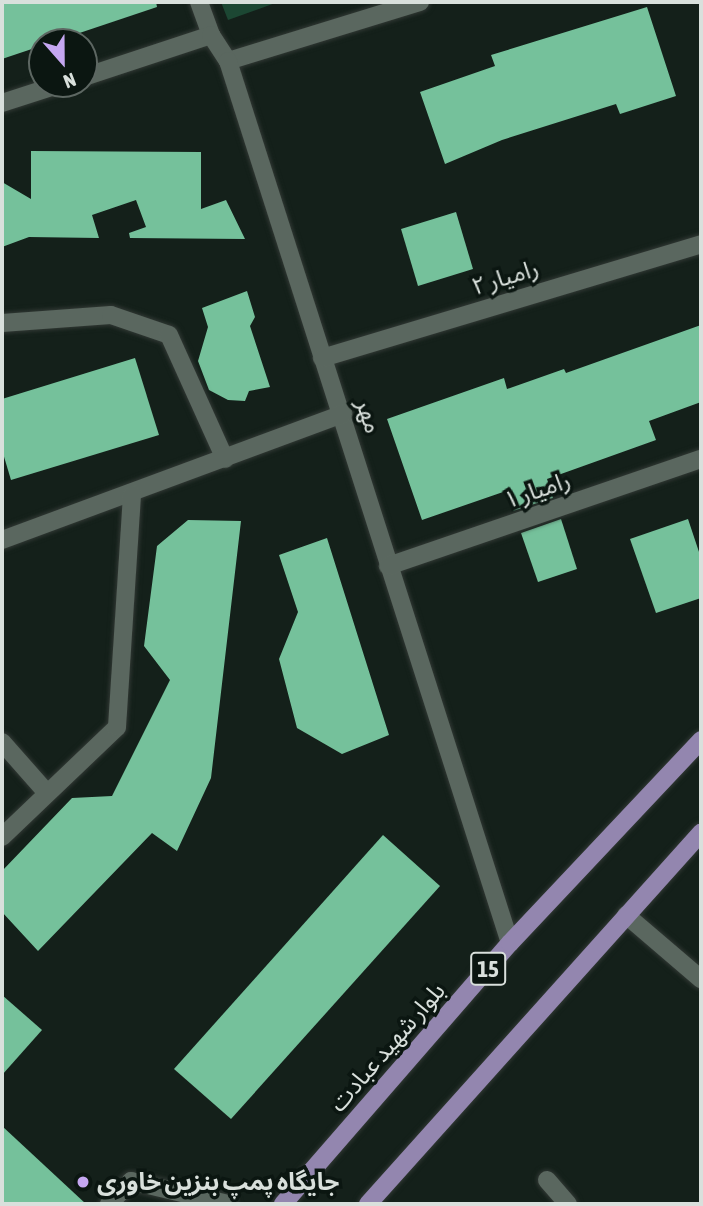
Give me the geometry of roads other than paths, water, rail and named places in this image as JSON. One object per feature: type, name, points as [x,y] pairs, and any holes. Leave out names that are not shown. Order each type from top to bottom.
[{"type":"main road","name":"بلوار شهید عبادت","points":[[282,1204],[510,943],[701,740]]},
{"type":"main road","points":[[368,1204],[701,833]]},
{"type":"street","name":"مهر","points":[[199,2],[211,36],[228,61],[510,943]]},
{"type":"street","points":[[228,61],[420,2]]},
{"type":"street","points":[[98,72],[211,36]]},
{"type":"street","points":[[2,103],[28,95]]},
{"type":"street","name":"رامیار ۲","points":[[322,358],[701,244]]},
{"type":"street","points":[[2,323],[111,315],[169,335],[225,459]]},
{"type":"street","points":[[2,540],[343,414]]},
{"type":"street","name":"رامیار ۱","points":[[388,566],[701,459]]},
{"type":"street","points":[[2,837],[117,727],[132,494]]},
{"type":"street","points":[[2,742],[47,793]]},
{"type":"street","points":[[626,915],[701,979]]},
{"type":"street","points":[[547,1180],[568,1204]]},
{"type":"street","points":[[109,1204],[131,1181],[228,1204]]},
{"type":"place","name":"جایگاه پمپ بنزین خاوری","points":[[83,1182]]}]
